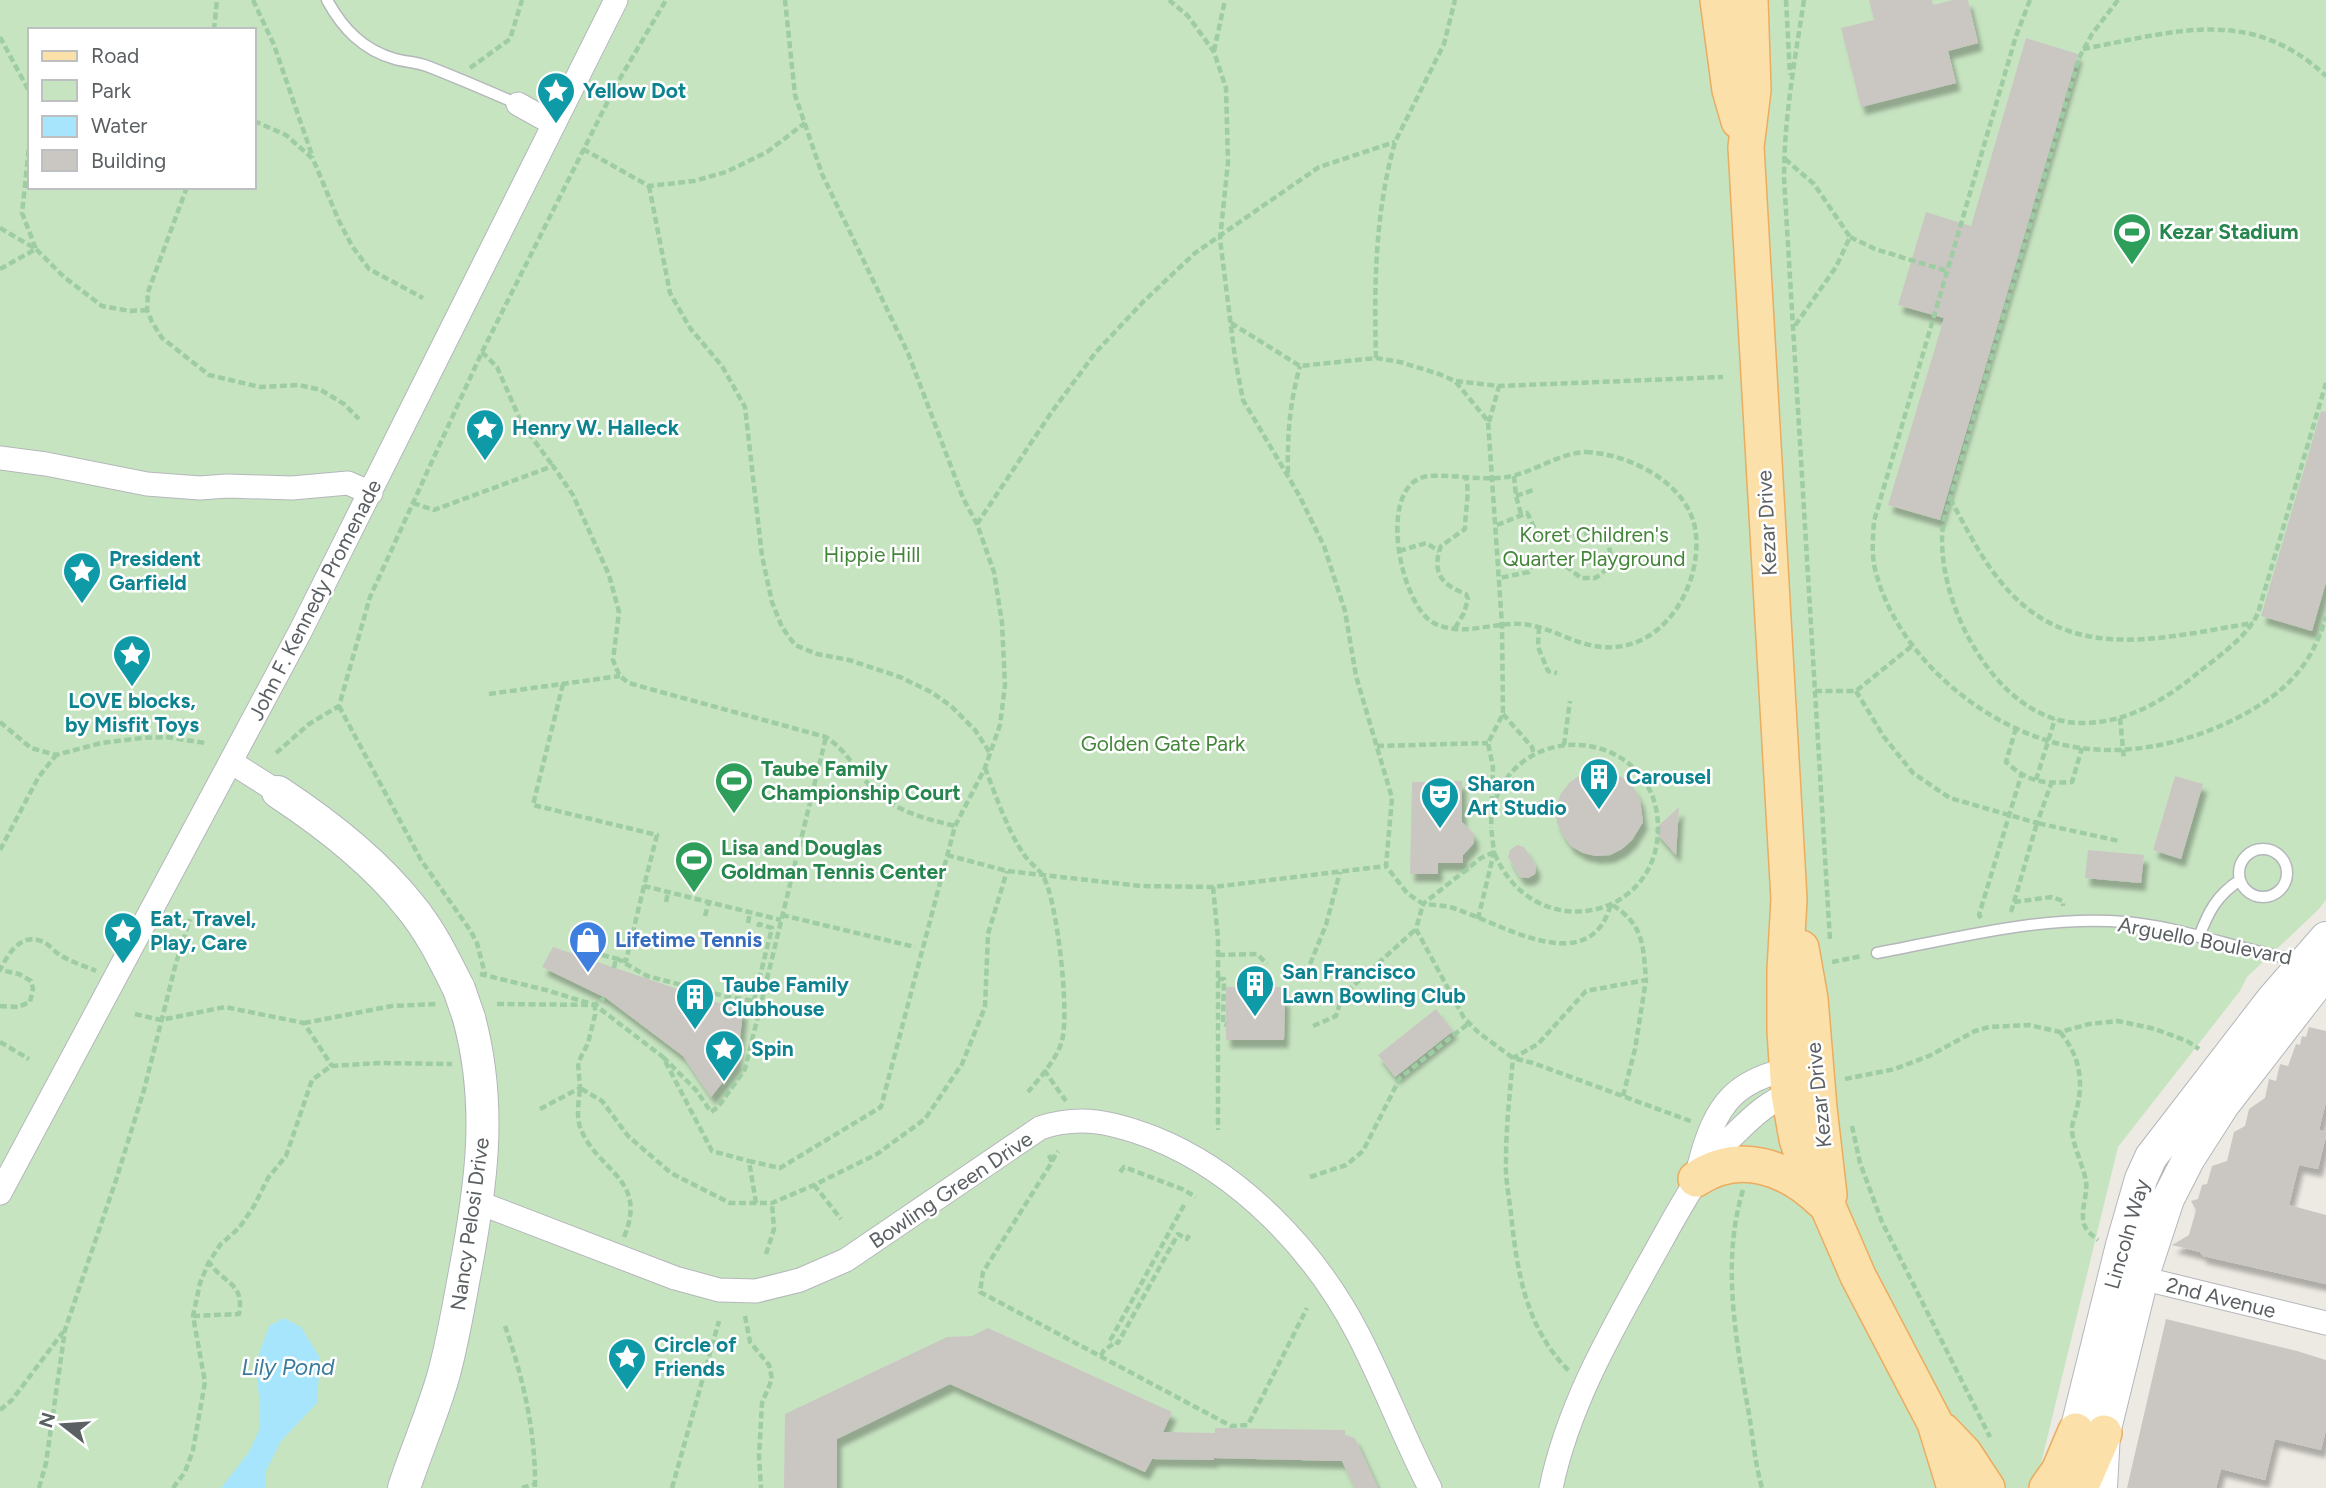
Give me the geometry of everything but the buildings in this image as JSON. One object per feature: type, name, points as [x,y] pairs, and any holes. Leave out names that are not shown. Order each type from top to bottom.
[{"type":"main road","name":"Kezar Drive","points":[[1718,0],[1730,90],[1746,147]]},
{"type":"main road","points":[[1725,0],[1725,44]]},
{"type":"main road","name":"Kezar Drive","points":[[1750,0],[1753,90],[1746,147],[1789,899],[1805,964],[1820,1079],[1829,1176],[1829,1209],[1858,1276],[1935,1423],[1955,1488]]},
{"type":"main road","points":[[1696,1179],[1719,1166],[1756,1164],[1792,1180],[1829,1209]]},
{"type":"main road","name":"Kezar Drive","points":[[1935,1423],[1965,1452],[1987,1488]]},
{"type":"main road","points":[[2047,1488],[2090,1432]]},
{"type":"main road","points":[[2080,1488],[2095,1458],[2090,1432]]},
{"type":"street","name":"John F. Kennedy Promenade","points":[[0,1193],[231,762],[371,493],[616,0]]},
{"type":"street","points":[[518,104],[554,124]]},
{"type":"street","points":[[0,457],[146,484],[200,488],[292,488],[348,483],[371,493]]},
{"type":"street","name":"Nancy Pelosi Drive","points":[[231,762],[278,792],[347,845],[391,884],[466,985],[469,1018],[480,1064],[484,1127],[477,1202],[443,1377],[404,1488]]},
{"type":"street","name":"Lincoln Way","points":[[2101,1488],[2090,1432],[2129,1275],[2141,1179],[2151,1157],[2247,1031],[2321,959]]},
{"type":"street","points":[[1696,1179],[1711,1129],[1729,1099],[1741,1087],[1752,1080],[1820,1079]]},
{"type":"street","points":[[1551,1488],[1560,1448],[1584,1385],[1614,1325],[1696,1179],[1719,1148],[1750,1119],[1775,1099],[1820,1079]]},
{"type":"street","name":"Bowling Green Drive","points":[[477,1202],[675,1278],[719,1290],[757,1291],[823,1272],[846,1260],[1041,1128],[1086,1120],[1121,1126],[1162,1142],[1210,1168],[1252,1201],[1304,1254],[1356,1330],[1430,1488]]},
{"type":"street","name":"2nd Avenue","points":[[2129,1275],[2326,1324]]},
{"type":"lane","points":[[327,0],[352,36],[366,46],[389,57],[422,64],[457,77],[518,104]]},
{"type":"lane","points":[[2266,849],[2273,851],[2285,862],[2288,877],[2280,891],[2273,896],[2257,897],[2249,893],[2240,880],[2241,864],[2251,853],[2266,849]]},
{"type":"lane","points":[[2199,937],[2206,915],[2216,900],[2240,880]]},
{"type":"lane","name":"Arguello Boulevard","points":[[1877,953],[1992,932],[2094,920],[2127,922],[2276,957],[2321,959]]},
{"type":"path","points":[[214,28],[217,0]]},
{"type":"path","points":[[253,0],[274,45],[313,159],[352,246],[369,269],[423,298]]},
{"type":"path","points":[[457,77],[510,39],[522,0]]},
{"type":"path","points":[[276,753],[309,724],[339,706],[370,597],[482,352],[615,87],[666,0]]},
{"type":"path","points":[[663,1056],[712,1151],[749,1161],[780,1168],[881,1107],[955,826],[985,768],[1000,725],[1004,672],[1002,623],[994,572],[908,353],[822,174],[795,95],[785,0]]},
{"type":"path","points":[[1169,0],[1188,16],[1214,52],[1226,88],[1228,162],[1220,239],[1243,400],[1288,475],[1324,547],[1345,611],[1356,676],[1392,798],[1386,866],[1407,893],[1423,904],[1450,907],[1521,935],[1566,944],[1588,939],[1606,921],[1611,904]]},
{"type":"path","points":[[1214,52],[1225,0]]},
{"type":"path","points":[[1376,358],[1376,239],[1384,187],[1395,142],[1444,44],[1455,0]]},
{"type":"path","points":[[1786,0],[1790,87]]},
{"type":"path","points":[[1804,0],[1790,87],[1784,159],[1833,974]]},
{"type":"path","points":[[2030,0],[2016,36],[1874,521],[1873,557],[1890,610],[1933,669],[1963,697],[2016,728],[2049,740],[2082,748],[2123,749],[2189,737],[2232,721],[2262,704],[2299,673],[2317,645],[2326,617]]},
{"type":"path","points":[[2118,0],[2083,49],[1949,498],[1942,531],[1943,559],[1952,598],[1966,632],[1984,662],[2007,689],[2032,709],[2055,719],[2080,723],[2120,718],[2136,713],[2169,695],[2208,665],[2254,623],[2326,383]]},
{"type":"path","points":[[2083,49],[2182,31],[2229,29],[2257,35],[2282,45],[2326,76]]},
{"type":"path","points":[[0,37],[28,89]]},
{"type":"path","points":[[256,122],[286,135],[313,159]]},
{"type":"path","points":[[583,149],[649,186],[694,181],[726,172],[767,152],[804,123]]},
{"type":"path","points":[[977,524],[1051,413],[1097,352],[1152,293],[1195,253],[1220,239],[1319,167],[1395,142]]},
{"type":"path","points":[[28,157],[22,213],[36,249]]},
{"type":"path","points":[[1784,159],[1814,184],[1850,237],[1875,249],[1947,271]]},
{"type":"path","points":[[649,186],[670,293],[690,328],[723,366],[745,407],[762,556],[772,602],[782,627],[795,645],[817,654],[849,660],[900,677],[931,692],[951,706],[975,730],[990,754]]},
{"type":"path","points":[[186,189],[148,292],[147,310],[162,338],[209,375],[260,387],[299,386],[321,390],[344,404],[359,418]]},
{"type":"path","points":[[0,228],[36,249],[64,277],[102,306],[130,311],[147,310]]},
{"type":"path","points":[[1794,327],[1836,268],[1850,237]]},
{"type":"path","points":[[0,269],[36,249]]},
{"type":"path","points":[[1231,322],[1300,366],[1376,358],[1420,367],[1455,381],[1499,386],[1723,377]]},
{"type":"path","points":[[482,352],[497,367],[522,424],[573,495],[609,575],[619,612],[613,660],[620,676],[629,683],[650,690],[826,737],[845,752],[860,774],[883,799],[914,816],[955,826]]},
{"type":"path","points":[[1288,475],[1287,431],[1300,366]]},
{"type":"path","points":[[1455,381],[1489,423]]},
{"type":"path","points":[[1491,828],[1494,805],[1503,785],[1517,766],[1534,755],[1564,745],[1586,745],[1617,756],[1635,770],[1653,799],[1658,829],[1653,856],[1637,883],[1611,904],[1578,912],[1544,906],[1525,896],[1509,881],[1494,852],[1491,828],[1493,767],[1488,743],[1503,714],[1502,625],[1489,423],[1499,386]]},
{"type":"path","points":[[1586,452],[1615,456],[1652,474],[1680,497],[1691,514],[1696,529],[1696,556],[1687,589],[1672,615],[1646,637],[1630,644],[1605,647],[1582,643],[1539,627],[1521,624],[1454,629],[1430,621],[1419,608],[1403,571],[1398,551],[1398,515],[1405,493],[1418,478],[1429,476],[1494,478],[1514,475],[1567,454],[1586,452]]},
{"type":"path","points":[[413,503],[434,510],[553,466]]},
{"type":"path","points":[[1514,475],[1521,514]]},
{"type":"path","points":[[1454,629],[1468,605],[1468,599],[1465,593],[1444,583],[1438,570],[1439,551],[1444,542],[1465,529],[1469,498],[1466,477]]},
{"type":"path","points":[[1516,496],[1536,489]]},
{"type":"path","points":[[1949,498],[1986,562],[2005,587],[2036,614],[2070,631],[2106,640],[2133,641],[2254,623]]},
{"type":"path","points":[[1497,525],[1528,513],[1538,534],[1549,541],[1583,533],[1600,537],[1607,542],[1610,549],[1610,564],[1599,577],[1578,577],[1567,567],[1538,559],[1533,562],[1529,572],[1499,578]]},
{"type":"path","points":[[1398,551],[1426,542],[1439,551]]},
{"type":"path","points":[[1539,627],[1539,652],[1548,671],[1557,673]]},
{"type":"path","points":[[1815,691],[1856,691],[1913,645]]},
{"type":"path","points":[[489,694],[620,676]]},
{"type":"path","points":[[563,684],[533,805],[657,835],[625,961],[602,955]]},
{"type":"path","points":[[1856,691],[1884,737],[1913,773],[1950,798],[2009,816],[2119,841]]},
{"type":"path","points":[[1564,745],[1570,701]]},
{"type":"path","points":[[339,706],[421,860],[477,943],[466,985]]},
{"type":"path","points":[[1503,714],[1532,747],[1534,755]]},
{"type":"path","points":[[2120,718],[2124,759]]},
{"type":"path","points":[[2036,780],[2055,719]]},
{"type":"path","points":[[0,722],[31,748],[56,755],[101,743],[142,738],[166,737],[205,743]]},
{"type":"path","points":[[2016,728],[2006,762],[2021,776],[2052,784],[2072,782],[2082,748]]},
{"type":"path","points":[[135,1014],[161,1020],[226,1007],[304,1023],[392,1006],[466,985],[546,990],[595,1005],[663,1056],[696,1090],[711,1112],[718,1107],[745,1069],[826,737]]},
{"type":"path","points":[[1377,746],[1488,743]]},
{"type":"path","points":[[0,850],[23,804],[56,755]]},
{"type":"path","points":[[985,768],[1025,855],[1044,877],[1056,921],[1062,965],[1064,1025],[1061,1044],[1028,1092]]},
{"type":"path","points":[[1992,932],[1979,915],[2021,776]]},
{"type":"path","points":[[2007,930],[2052,784]]},
{"type":"path","points":[[1313,1026],[1336,1016],[1342,996],[1416,929],[1423,904],[1482,858],[1494,852]]},
{"type":"path","points":[[1478,919],[1494,852]]},
{"type":"path","points":[[947,855],[1007,871],[1044,877],[1141,886],[1213,887],[1386,866]]},
{"type":"path","points":[[580,1088],[602,1101],[628,1136],[671,1173],[730,1203],[772,1203],[877,1154],[925,1119],[962,1064],[985,1007],[988,934],[1007,871]]},
{"type":"path","points":[[1310,964],[1326,925],[1340,872]]},
{"type":"path","points":[[644,886],[915,947]]},
{"type":"path","points":[[1213,887],[1218,955],[1218,1130]]},
{"type":"path","points":[[666,902],[668,892]]},
{"type":"path","points":[[2014,902],[2052,897],[2063,901],[2064,923]]},
{"type":"path","points":[[705,916],[709,902]]},
{"type":"path","points":[[1611,904],[1628,914],[1643,938],[1646,980],[1635,1049],[1623,1096]]},
{"type":"path","points":[[748,923],[750,912]]},
{"type":"path","points":[[38,1488],[46,1463],[65,1330],[144,1090],[190,919]]},
{"type":"path","points":[[754,1000],[772,928],[759,925],[758,929]]},
{"type":"path","points":[[1416,929],[1464,1018],[1513,1058],[1711,1129]]},
{"type":"path","points":[[0,1006],[19,1007],[30,1002],[33,989],[31,981],[19,974],[0,970],[11,950],[25,940],[41,941],[60,955],[115,977]]},
{"type":"path","points":[[1832,962],[1877,953]]},
{"type":"path","points":[[1218,955],[1256,954],[1267,964]]},
{"type":"path","points":[[614,968],[616,958]]},
{"type":"path","points":[[616,958],[648,973],[691,987],[761,1002]]},
{"type":"path","points":[[1218,979],[1224,979],[1223,1024],[1226,1025]]},
{"type":"path","points":[[691,987],[693,980]]},
{"type":"path","points":[[1513,1058],[1538,1044],[1586,991],[1646,980]]},
{"type":"path","points":[[704,998],[706,991]]},
{"type":"path","points":[[497,1004],[595,1005],[604,998]]},
{"type":"path","points":[[595,1005],[588,1043],[578,1063],[578,1110],[580,1127],[598,1155],[625,1184],[632,1219],[615,1257]]},
{"type":"path","points":[[1820,1079],[1895,1069],[1989,1027],[2029,1025],[2060,1032],[2089,1024],[2118,1021],[2155,1029],[2187,1041],[2199,1049]]},
{"type":"path","points":[[304,1023],[332,1066]]},
{"type":"path","points":[[1310,1177],[1346,1165],[1363,1151],[1400,1078],[1469,1023]]},
{"type":"path","points":[[2060,1032],[2068,1042],[2081,1075],[2072,1129],[2086,1182],[2084,1224],[2098,1241]]},
{"type":"path","points":[[0,1042],[29,1059]]},
{"type":"path","points":[[1513,1058],[1505,1162],[1514,1248],[1525,1299],[1536,1329],[1555,1357],[1584,1385]]},
{"type":"path","points":[[173,1488],[185,1472],[193,1450],[205,1382],[193,1316],[200,1283],[220,1245],[239,1228],[268,1178],[286,1156],[312,1080],[332,1066],[380,1063],[480,1064]]},
{"type":"path","points":[[1044,1070],[1067,1102]]},
{"type":"path","points":[[540,1109],[580,1088]]},
{"type":"path","points":[[1850,1117],[1860,1163],[1882,1222],[1996,1449]]},
{"type":"path","points":[[1058,1151],[983,1272],[980,1292],[1231,1426],[1248,1425],[1307,1308]]},
{"type":"path","points":[[1049,1154],[1052,1162]]},
{"type":"path","points":[[749,1161],[756,1203]]},
{"type":"path","points":[[1756,1164],[1736,1214],[1732,1264],[1739,1359],[1762,1488]]},
{"type":"path","points":[[1120,1172],[1124,1167],[1196,1197]]},
{"type":"path","points":[[814,1185],[841,1219]]},
{"type":"path","points":[[766,1254],[774,1229],[772,1203]]},
{"type":"path","points":[[1116,1342],[1111,1339],[1184,1205]]},
{"type":"path","points":[[1101,1356],[1104,1350],[1118,1343],[1178,1234],[1187,1239],[1189,1235]]},
{"type":"path","points":[[193,1316],[239,1314],[242,1300],[236,1288],[215,1272],[209,1262]]},
{"type":"path","points":[[745,1315],[750,1342],[769,1365],[772,1379],[762,1403],[759,1456],[761,1488]]},
{"type":"path","points":[[672,1488],[719,1321]]},
{"type":"path","points":[[505,1326],[524,1394],[530,1431],[535,1486],[522,1488]]},
{"type":"path","points":[[0,1410],[12,1400],[65,1330]]},
{"type":"green space","name":"Golden Gate Park","points":[[0,0],[2326,0],[2326,900],[2247,977],[2240,991],[2118,1147],[2035,1488],[0,1488]]},
{"type":"water","name":"Lily Pond","points":[[284,1318],[301,1327],[320,1358],[317,1403],[281,1441],[265,1473],[266,1488],[221,1488],[249,1452],[259,1430],[260,1404],[255,1365],[269,1326]]},
{"type":"place","name":"Yellow Dot","points":[[556,125]]},
{"type":"place","name":"Kezar Stadium","points":[[2132,266]]},
{"type":"place","name":"Henry W. Halleck","points":[[485,462]]},
{"type":"place","name":"President Garfield","points":[[82,605]]},
{"type":"place","name":"LOVE blocks, by Misfit Toys","points":[[132,688]]},
{"type":"place","name":"Carousel","points":[[1599,811]]},
{"type":"place","name":"Taube Family Championship Court","points":[[734,815]]},
{"type":"place","name":"Sharon Art Studio","points":[[1440,830]]},
{"type":"place","name":"Lisa and Douglas Goldman Tennis Center","points":[[694,894]]},
{"type":"place","name":"Eat, Travel, Play, Care","points":[[123,965]]},
{"type":"place","name":"Lifetime Tennis","points":[[588,974]]},
{"type":"place","name":"San Francisco Lawn Bowling Club","points":[[1255,1018]]},
{"type":"place","name":"Taube Family Clubhouse","points":[[695,1031]]},
{"type":"place","name":"Spin","points":[[724,1083]]},
{"type":"place","name":"Circle of Friends","points":[[627,1391]]},
{"type":"park label","name":"Koret Children's Quarter Playground","points":[[1594,547]]},
{"type":"park label","name":"Hippie Hill","points":[[872,555]]}]
